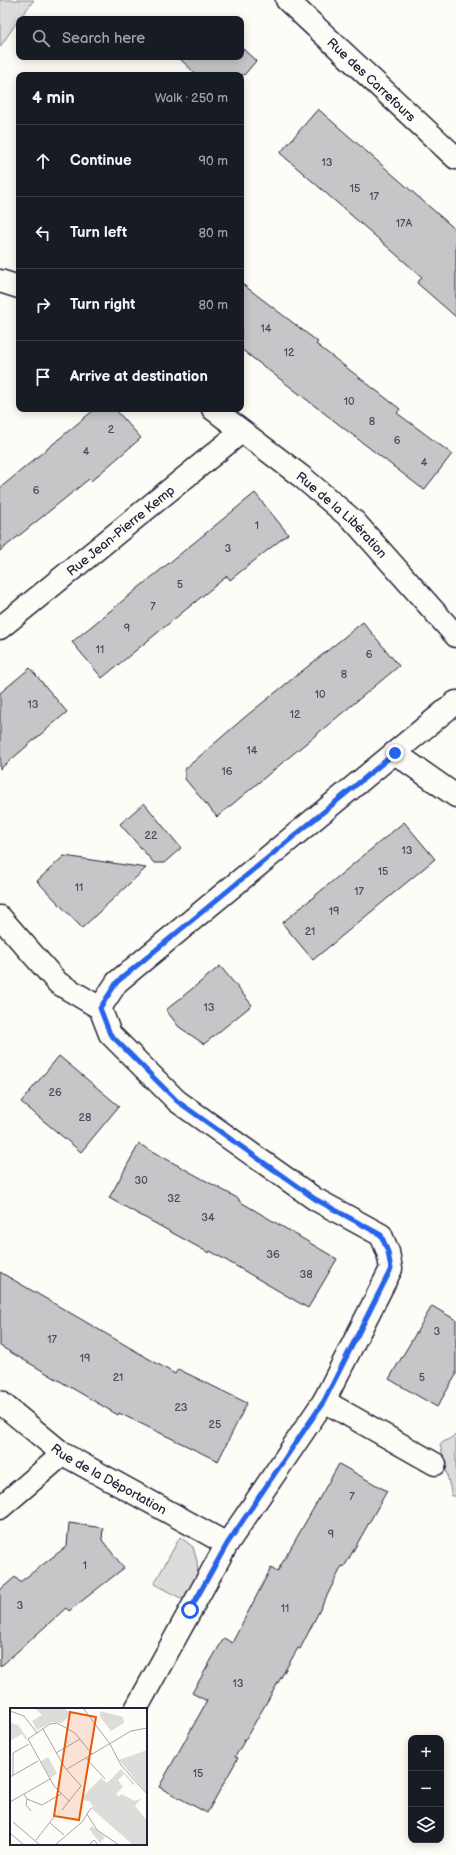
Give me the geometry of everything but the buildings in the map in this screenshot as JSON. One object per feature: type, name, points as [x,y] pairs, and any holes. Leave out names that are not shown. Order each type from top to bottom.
[{"type":"street","name":"Rue des Carrefours","points":[[288,0],[456,158]]},
{"type":"street","points":[[0,281],[16,286]]},
{"type":"street","name":"Rue de la Libération","points":[[217,412],[302,477],[355,522],[456,636]]},
{"type":"street","name":"Rue Jean-Pierre Kemp","points":[[0,628],[241,432]]},
{"type":"street","points":[[100,1008],[117,982],[456,702]]},
{"type":"street","points":[[395,753],[456,796]]},
{"type":"street","points":[[0,917],[58,984],[100,1008],[110,1034],[177,1101],[315,1199],[381,1235],[388,1252],[391,1269],[324,1401],[227,1544],[137,1708]]},
{"type":"street","points":[[324,1401],[435,1464]]},
{"type":"street","name":"Rue de la Déportation","points":[[0,1402],[63,1454],[227,1544]]},
{"type":"street","points":[[0,1508],[63,1454]]},
{"type":"shaded area","points":[[0,0],[34,0],[21,16],[16,16],[16,23],[0,47]]},
{"type":"shaded area","points":[[456,1435],[456,1496],[452,1496],[440,1444]]},
{"type":"shaded area","points":[[180,1537],[193,1547],[197,1561],[198,1575],[184,1600],[154,1584]]},
{"type":"route","points":[[190,1610],[227,1544],[324,1401],[391,1269],[388,1252],[381,1235],[315,1199],[177,1101],[110,1034],[100,1008],[117,982],[395,753]]}]
